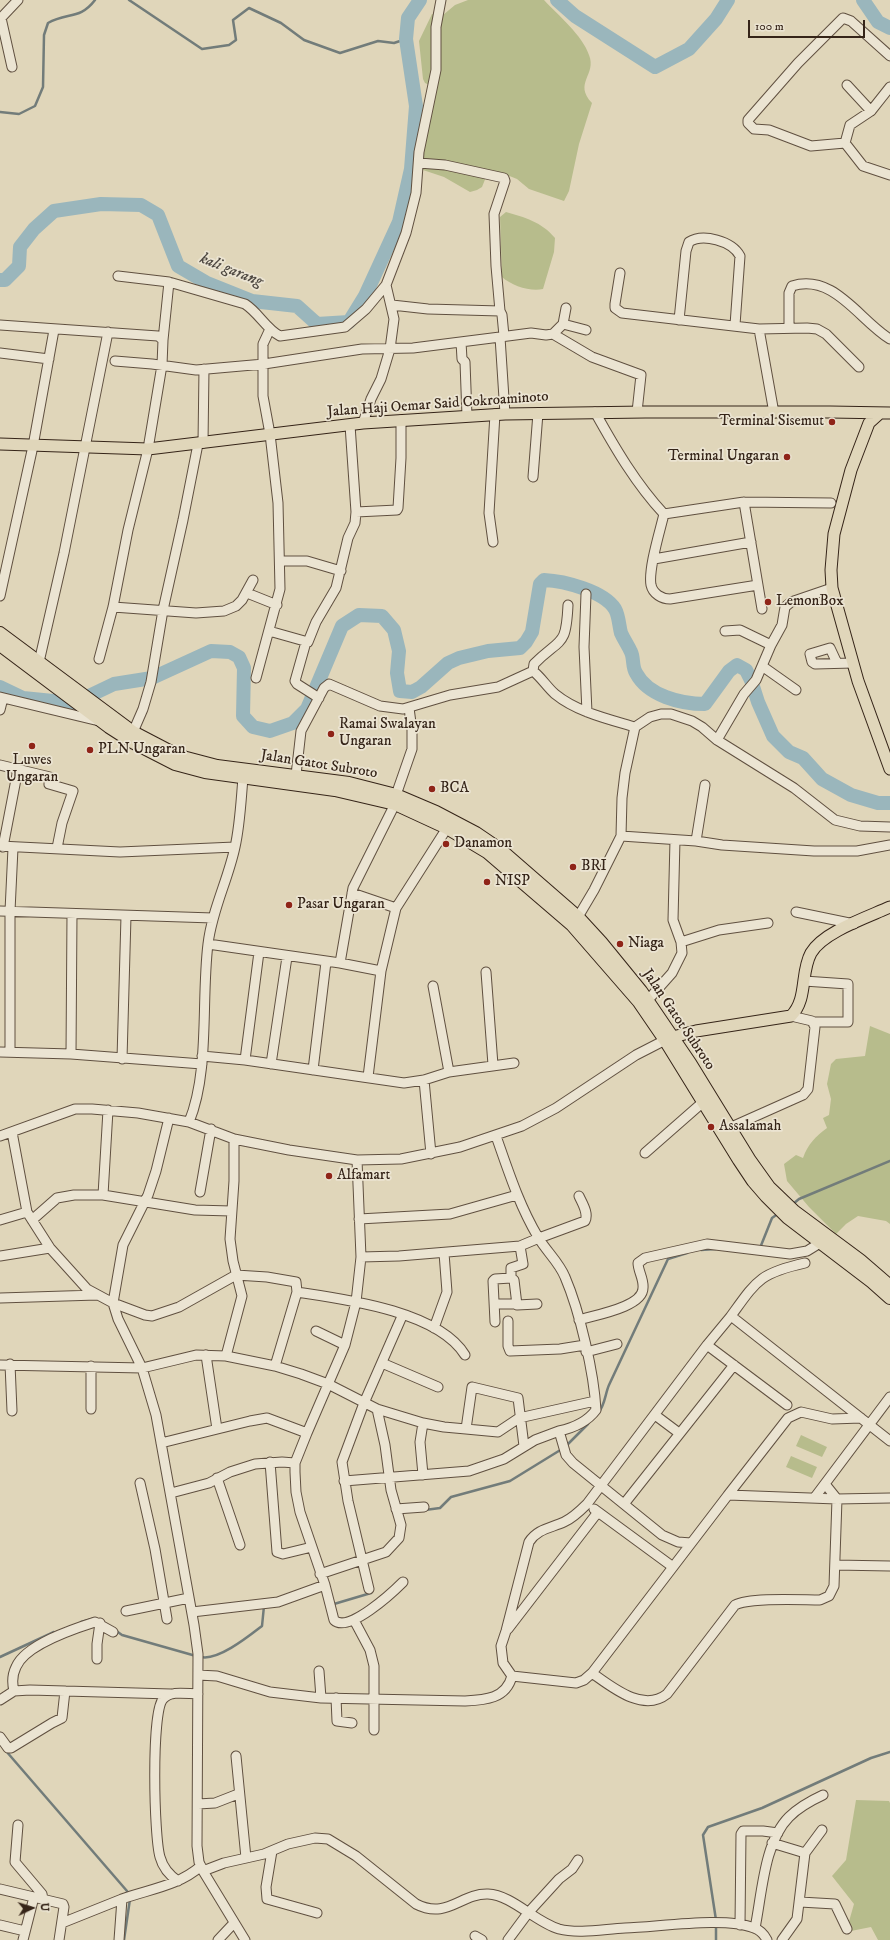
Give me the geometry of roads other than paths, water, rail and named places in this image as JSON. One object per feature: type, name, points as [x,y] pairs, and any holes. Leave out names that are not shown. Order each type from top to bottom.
[{"type":"highway","name":"Jalan Gatot Subroto","points":[[0,633],[39,662],[80,703],[102,722],[134,743],[175,764],[205,772],[395,800],[447,828],[495,858],[572,925],[669,1038],[781,1206]]},
{"type":"highway","name":"Jalan Gatot Subroto","points":[[0,645],[98,707],[133,732],[165,750],[195,761],[217,766],[349,783],[395,800],[436,812],[494,844],[529,872],[578,917],[606,947],[648,1000],[702,1103],[752,1181],[820,1243],[890,1298]]},
{"type":"highway","name":"Jalan Gatot Subroto","points":[[791,1215],[860,1260],[890,1286]]},
{"type":"main road","name":"Jalan Haji Oemar Said Cokroaminoto","points":[[0,444],[148,449],[200,444],[363,423],[500,414],[595,412],[830,412],[890,414]]},
{"type":"main road","points":[[890,418],[879,414],[869,423],[851,470],[831,552],[832,588],[853,663],[890,769]]},
{"type":"main road","points":[[669,1038],[696,1031],[791,1016],[799,1006],[809,957],[813,950],[834,933],[890,907]]},
{"type":"street","points":[[12,66],[0,19],[18,0]]},
{"type":"street","points":[[118,276],[169,282],[245,304],[255,310],[270,329],[280,336],[346,327],[358,317],[386,285],[412,214],[416,193],[419,152],[436,70],[436,27],[441,0]]},
{"type":"street","points":[[845,143],[817,146],[804,144],[769,130],[754,129],[749,125],[748,120],[798,63],[843,18],[851,21],[890,56]]},
{"type":"street","points":[[847,85],[871,112]]},
{"type":"street","points":[[845,143],[850,125],[871,112],[890,87]]},
{"type":"street","points":[[845,143],[863,166],[890,175]]},
{"type":"street","points":[[419,162],[445,165],[504,178],[505,181],[494,214],[496,266],[500,311],[502,315],[502,336],[500,414],[489,513],[493,542]]},
{"type":"street","points":[[679,320],[687,246],[692,239],[705,238],[733,248],[740,256],[734,325]]},
{"type":"street","points":[[620,273],[615,304],[618,311],[622,313],[759,329],[812,328],[821,331],[859,367]]},
{"type":"street","points":[[98,659],[113,607],[128,530],[148,449],[162,365],[169,282]]},
{"type":"street","points":[[789,328],[789,293],[792,286],[818,284],[834,291],[851,305],[872,326],[890,339]]},
{"type":"street","points":[[363,423],[371,399],[381,379],[390,349],[394,319],[392,305],[386,285]]},
{"type":"street","points":[[392,305],[428,309],[500,311]]},
{"type":"street","points":[[553,334],[563,324],[566,308]]},
{"type":"street","points":[[563,324],[586,330]]},
{"type":"street","points":[[0,325],[54,330],[158,336],[163,340]]},
{"type":"street","points":[[256,678],[280,590],[278,503],[270,434],[263,396],[264,364],[262,344],[270,329]]},
{"type":"street","points":[[759,329],[774,413]]},
{"type":"street","points":[[0,596],[33,446],[54,330]]},
{"type":"street","points":[[39,662],[63,560],[108,332]]},
{"type":"street","points":[[115,361],[162,365],[189,370],[264,364],[362,349],[413,348],[531,333],[553,334],[592,357],[641,375],[637,412]]},
{"type":"street","points":[[461,342],[462,358],[465,362],[467,416]]},
{"type":"street","points":[[0,353],[49,359]]},
{"type":"street","points":[[133,732],[143,709],[154,666],[163,610],[200,444],[204,369]]},
{"type":"street","points":[[595,412],[633,476],[664,514]]},
{"type":"street","points":[[533,477],[538,413]]},
{"type":"street","points":[[356,512],[397,510],[398,508],[401,458],[401,420]]},
{"type":"street","points":[[319,698],[297,684],[295,681],[306,642],[309,640],[316,622],[332,596],[341,571],[348,538],[355,523],[356,512],[350,425]]},
{"type":"street","points":[[664,514],[744,502],[831,503]]},
{"type":"street","points":[[744,502],[762,609]]},
{"type":"street","points":[[664,514],[651,574],[652,587],[660,596],[664,599],[758,585]]},
{"type":"street","points":[[654,559],[751,542]]},
{"type":"street","points":[[280,561],[307,561],[341,571]]},
{"type":"street","points":[[113,607],[196,613],[224,611],[236,606],[247,593],[253,580]]},
{"type":"street","points":[[716,740],[744,694],[756,680],[771,645],[784,620],[785,607],[791,602],[832,588]]},
{"type":"street","points":[[247,593],[277,605]]},
{"type":"street","points":[[586,594],[584,647],[587,712]]},
{"type":"street","points":[[533,671],[534,664],[561,643],[565,635],[568,605]]},
{"type":"street","points":[[725,631],[740,630],[771,645]]},
{"type":"street","points":[[269,631],[306,642]]},
{"type":"street","points":[[837,663],[853,663]]},
{"type":"street","points":[[762,666],[796,690]]},
{"type":"street","points":[[533,671],[555,694],[587,712],[635,727],[656,715],[671,714],[692,721],[702,727],[716,740],[794,788],[835,820],[860,826],[890,827]]},
{"type":"street","points":[[296,775],[301,731],[324,688],[331,684],[380,706],[396,709],[409,708],[450,696],[504,685],[533,671]]},
{"type":"street","points":[[0,710],[2,698],[102,722]]},
{"type":"street","points":[[340,964],[352,893],[395,800],[412,749],[412,730],[409,708]]},
{"type":"street","points":[[578,917],[594,890],[621,836],[624,780],[635,727]]},
{"type":"street","points":[[0,765],[50,778],[49,784],[73,791],[62,823],[57,848]]},
{"type":"street","points":[[18,769],[1,847],[57,848],[120,852],[235,847]]},
{"type":"street","points":[[189,1122],[198,1097],[202,1060],[208,944],[213,918],[235,847],[243,778]]},
{"type":"street","points":[[696,841],[705,785]]},
{"type":"street","points":[[368,1077],[381,971],[396,908],[447,828]]},
{"type":"street","points":[[621,836],[696,841],[722,845],[857,852],[890,845]]},
{"type":"street","points":[[648,1000],[677,965],[682,954],[681,942],[673,920],[675,840]]},
{"type":"street","points":[[10,1051],[5,911],[13,848]]},
{"type":"street","points":[[352,893],[396,908]]},
{"type":"street","points":[[5,911],[213,918]]},
{"type":"street","points":[[796,912],[854,924]]},
{"type":"street","points":[[70,1054],[72,914]]},
{"type":"street","points":[[122,1059],[126,916]]},
{"type":"street","points":[[681,942],[719,930],[768,923]]},
{"type":"street","points":[[208,944],[381,971]]},
{"type":"street","points":[[245,1060],[259,952]]},
{"type":"street","points":[[271,1064],[287,957]]},
{"type":"street","points":[[313,1070],[326,962]]},
{"type":"street","points":[[486,972],[493,1065]]},
{"type":"street","points":[[791,1016],[814,1022],[848,1022],[848,984],[804,981]]},
{"type":"street","points":[[433,986],[449,1072]]},
{"type":"street","points":[[729,1128],[807,1092],[813,1053],[814,1022]]},
{"type":"street","points":[[0,1136],[75,1109],[108,1110],[138,1113],[189,1122],[211,1129],[234,1139],[290,1150],[358,1160],[401,1159],[431,1154],[496,1136],[517,1128],[545,1115],[636,1055],[669,1038]]},
{"type":"street","points":[[0,1052],[10,1051],[70,1054],[122,1059],[245,1060],[404,1083],[424,1080],[449,1072],[514,1062]]},
{"type":"street","points":[[424,1080],[431,1154]]},
{"type":"street","points":[[645,1153],[702,1103]]},
{"type":"street","points":[[103,1195],[108,1110]]},
{"type":"street","points":[[169,1118],[156,1172],[144,1203],[123,1245],[113,1303],[118,1319],[142,1368],[149,1390],[161,1442],[192,1612],[198,1659],[197,1846],[202,1869],[245,1940]]},
{"type":"street","points":[[200,1192],[211,1129]]},
{"type":"street","points":[[12,1132],[30,1216],[50,1248],[80,1282],[97,1295],[146,1316],[152,1316],[179,1307],[236,1275],[267,1277],[296,1282],[297,1292],[275,1366]]},
{"type":"street","points":[[344,1481],[469,1471],[504,1459],[543,1436],[580,1424],[592,1416],[596,1410],[595,1395],[586,1349],[579,1320],[565,1278],[559,1266],[538,1238],[517,1195],[496,1136]]},
{"type":"street","points":[[226,1356],[242,1296],[231,1251],[234,1139]]},
{"type":"street","points":[[358,1160],[361,1257],[356,1302],[345,1345],[295,1463],[297,1502],[325,1587],[334,1620],[342,1624],[354,1620],[377,1605],[404,1582]]},
{"type":"street","points":[[0,1220],[30,1216],[57,1198],[74,1195],[103,1195],[144,1203],[195,1210],[231,1211]]},
{"type":"street","points":[[359,1218],[412,1217],[450,1214],[517,1195]]},
{"type":"street","points":[[361,1257],[444,1253],[520,1246],[586,1221],[585,1210],[579,1196]]},
{"type":"street","points":[[579,1320],[630,1305],[639,1299],[643,1293],[644,1286],[638,1263],[645,1258],[707,1244],[781,1254],[799,1253],[820,1243]]},
{"type":"street","points":[[517,1304],[516,1284],[511,1278],[511,1268],[523,1264],[520,1246]]},
{"type":"street","points":[[0,1256],[50,1248]]},
{"type":"street","points":[[434,1328],[447,1292],[444,1253]]},
{"type":"street","points":[[512,1676],[501,1657],[501,1646],[522,1565],[532,1537],[540,1531],[565,1522],[587,1504],[707,1345],[748,1293],[762,1278],[778,1270],[805,1264]]},
{"type":"street","points":[[495,1322],[494,1279],[511,1278]]},
{"type":"street","points":[[297,1292],[356,1302],[403,1314],[434,1328],[453,1341],[465,1355]]},
{"type":"street","points":[[0,1298],[97,1295]]},
{"type":"street","points":[[495,1304],[537,1304]]},
{"type":"street","points":[[369,1589],[344,1481],[342,1462],[364,1403],[403,1314]]},
{"type":"street","points":[[731,1316],[890,1441]]},
{"type":"street","points":[[508,1321],[508,1346],[510,1351],[560,1348],[586,1349],[617,1344]]},
{"type":"street","points":[[316,1330],[345,1345]]},
{"type":"street","points":[[707,1345],[787,1405],[801,1412],[832,1419],[865,1421]]},
{"type":"street","points":[[206,1355],[217,1428]]},
{"type":"street","points":[[0,1364],[142,1368],[174,1359],[206,1355],[226,1356],[275,1366],[328,1384],[377,1409],[423,1423],[444,1428],[498,1432],[519,1418],[595,1395]]},
{"type":"street","points":[[382,1363],[438,1387]]},
{"type":"street","points":[[10,1364],[12,1411]]},
{"type":"street","points":[[624,1504],[734,1365]]},
{"type":"street","points":[[91,1366],[91,1409]]},
{"type":"street","points":[[466,1429],[472,1387],[516,1397],[524,1446]]},
{"type":"street","points":[[815,1497],[825,1484],[865,1421],[890,1397]]},
{"type":"street","points":[[787,1405],[788,1418]]},
{"type":"street","points":[[320,1574],[386,1552],[400,1538],[401,1525],[389,1478],[385,1445],[377,1409]]},
{"type":"street","points":[[512,1676],[576,1683],[584,1680],[592,1674],[788,1418],[801,1412]]},
{"type":"street","points":[[655,1415],[679,1433]]},
{"type":"street","points":[[161,1442],[217,1428],[267,1418],[307,1433]]},
{"type":"street","points":[[423,1423],[420,1442],[423,1475]]},
{"type":"street","points":[[559,1432],[566,1455],[600,1486],[662,1535],[678,1542],[691,1543]]},
{"type":"street","points":[[171,1494],[209,1483],[242,1467],[270,1462],[295,1463]]},
{"type":"street","points":[[270,1462],[277,1552],[283,1554],[312,1547]]},
{"type":"street","points":[[217,1478],[240,1545]]},
{"type":"street","points":[[140,1483],[155,1549],[168,1619]]},
{"type":"street","points":[[592,1674],[628,1696],[645,1700],[658,1700],[668,1694],[735,1605],[747,1602],[820,1600],[829,1596],[834,1586],[837,1499],[825,1484]]},
{"type":"street","points":[[728,1495],[837,1499],[890,1498]]},
{"type":"street","points":[[587,1504],[674,1567]]},
{"type":"street","points":[[396,1509],[424,1507]]},
{"type":"street","points":[[506,1631],[598,1512]]},
{"type":"street","points":[[835,1565],[890,1566]]},
{"type":"street","points":[[192,1612],[278,1602],[325,1587]]},
{"type":"street","points":[[126,1611],[189,1598]]},
{"type":"street","points":[[354,1620],[373,1657],[374,1730]]},
{"type":"street","points":[[14,1692],[12,1682],[16,1666],[33,1648],[95,1622],[100,1623],[113,1632]]},
{"type":"street","points":[[97,1659],[97,1644],[100,1623]]},
{"type":"street","points":[[319,1671],[320,1698]]},
{"type":"street","points":[[198,1675],[217,1676],[270,1692],[320,1698],[484,1700],[498,1696],[503,1692],[512,1676]]},
{"type":"street","points":[[0,1700],[14,1692],[30,1690],[198,1694]]},
{"type":"street","points":[[0,1737],[8,1748],[11,1748],[52,1722],[62,1718],[65,1691]]},
{"type":"street","points":[[171,1694],[159,1705],[157,1719],[157,1831],[158,1850],[162,1863],[170,1875],[178,1881]]},
{"type":"street","points":[[336,1698],[338,1721],[352,1723]]},
{"type":"street","points":[[236,1756],[238,1794],[246,1858]]},
{"type":"street","points":[[198,1804],[215,1803],[238,1794]]},
{"type":"street","points":[[755,1928],[772,1843],[788,1818],[805,1803],[823,1795]]},
{"type":"street","points":[[0,1925],[24,1936],[38,1898],[42,1894],[15,1862],[18,1825]]},
{"type":"street","points":[[782,1940],[797,1919],[800,1902],[801,1875],[805,1852],[822,1830]]},
{"type":"street","points":[[740,1925],[741,1834],[743,1831],[778,1833]]},
{"type":"street","points":[[62,1923],[127,1898],[178,1881],[202,1869],[246,1858],[280,1846],[303,1840],[328,1838],[356,1856],[423,1908],[440,1910],[478,1895],[490,1894],[503,1899],[558,1929],[572,1930],[650,1927],[725,1922],[755,1928],[761,1932],[767,1940]]},
{"type":"street","points":[[772,1843],[805,1852]]},
{"type":"street","points":[[272,1850],[266,1887],[268,1899],[317,1913]]},
{"type":"street","points":[[508,1940],[528,1913],[559,1879],[572,1869],[578,1860]]},
{"type":"street","points":[[0,1889],[64,1905],[59,1940]]},
{"type":"street","points":[[119,1940],[127,1898]]},
{"type":"street","points":[[800,1902],[835,1904],[847,1928]]},
{"type":"street","points":[[218,1940],[234,1924]]},
{"type":"waterway","points":[[0,112],[19,114],[35,106],[43,87],[44,35],[48,23],[79,13],[95,0]]},
{"type":"waterway","points":[[129,0],[202,49],[229,45],[236,40],[233,20],[249,8],[281,23],[304,40],[340,53],[378,41],[394,43],[406,39]]},
{"type":"waterway","name":"kali garang","points":[[0,280],[5,280],[19,266],[20,247],[34,229],[54,211],[101,204],[141,205],[158,215],[178,266],[207,283],[252,301],[297,306],[317,324],[349,322],[365,296],[399,222],[411,169],[416,106],[406,39],[408,18],[420,0]]},
{"type":"waterway","name":"kali garang","points":[[557,0],[575,16],[655,67],[689,49],[716,19],[728,0]]},
{"type":"waterway","name":"kali garang","points":[[863,0],[878,22],[890,28]]},
{"type":"waterway","points":[[0,687],[23,698],[53,701],[70,705],[114,684],[152,678],[211,651],[230,652],[239,657],[244,668],[243,716],[253,727],[270,731],[293,723],[307,709],[342,626],[359,615],[382,616],[394,630],[399,651],[397,673],[400,691],[412,692],[421,687],[448,663],[459,658],[488,651],[520,648],[532,632],[540,584],[544,580],[562,582],[593,592],[610,603],[615,609],[621,633],[632,654],[635,671],[641,681],[648,688],[676,700],[696,704],[705,704],[729,671],[737,665],[746,670],[773,736],[789,752],[803,758],[822,779],[851,795],[878,803],[890,803]]},
{"type":"waterway","points":[[793,1204],[799,1199],[890,1161]]},
{"type":"waterway","points":[[760,1248],[772,1218],[779,1213]]},
{"type":"waterway","points":[[701,1250],[716,1249]]},
{"type":"waterway","points":[[598,1413],[604,1403],[609,1385],[668,1259],[687,1253]]},
{"type":"waterway","points":[[566,1446],[588,1424]]},
{"type":"waterway","points":[[425,1510],[440,1508],[451,1497],[510,1481],[562,1449]]},
{"type":"waterway","points":[[333,1602],[334,1604],[371,1593]]},
{"type":"waterway","points":[[201,1657],[208,1657],[224,1652],[262,1626],[264,1606]]},
{"type":"waterway","points":[[81,1622],[92,1619]]},
{"type":"waterway","points":[[115,1630],[122,1635],[196,1656]]},
{"type":"waterway","points":[[0,1657],[54,1632]]},
{"type":"waterway","points":[[6,1751],[128,1894]]},
{"type":"waterway","points":[[716,1920],[703,1835],[708,1827],[762,1808],[871,1758],[890,1752]]},
{"type":"waterway","points":[[124,1940],[130,1899]]},
{"type":"waterway","points":[[716,1925],[716,1940]]},
{"type":"place","name":"Terminal Sisemut","points":[[832,422]]},
{"type":"place","name":"Terminal Ungaran","points":[[787,457]]},
{"type":"place","name":"LemonBox","points":[[768,602]]},
{"type":"place","name":"Ramai Swalayan Ungaran","points":[[331,734]]},
{"type":"place","name":"Luwes Ungaran","points":[[32,746]]},
{"type":"place","name":"PLN Ungaran","points":[[90,750]]},
{"type":"place","name":"BCA","points":[[432,789]]},
{"type":"place","name":"Danamon","points":[[446,844]]},
{"type":"place","name":"BRI","points":[[573,867]]},
{"type":"place","name":"NISP","points":[[487,882]]},
{"type":"place","name":"Pasar Ungaran","points":[[289,905]]},
{"type":"place","name":"Niaga","points":[[620,944]]},
{"type":"place","name":"Assalamah","points":[[711,1127]]},
{"type":"place","name":"Alfamart","points":[[329,1176]]}]
